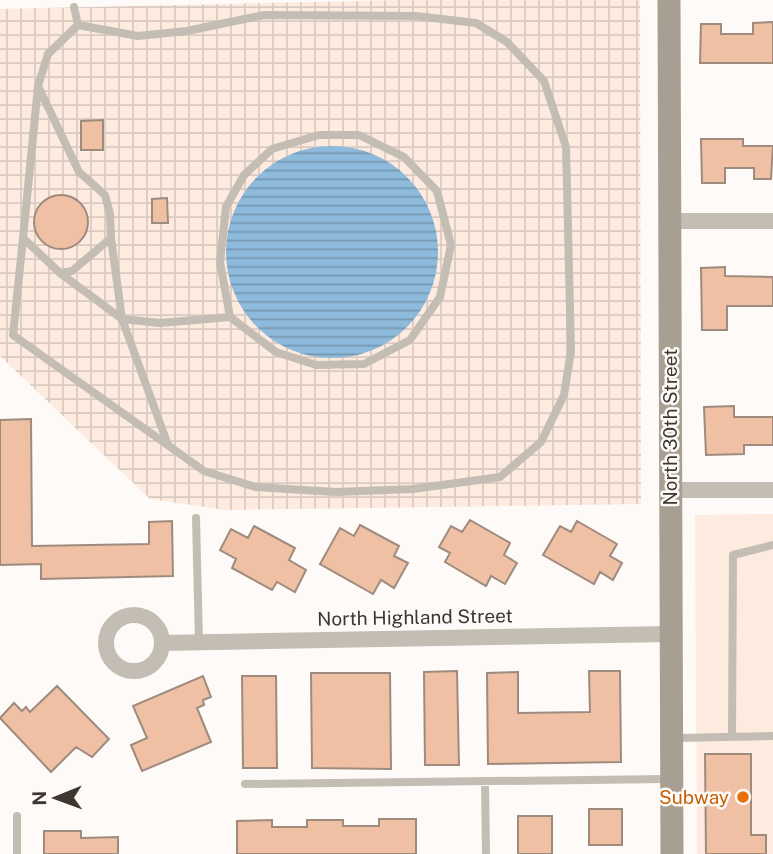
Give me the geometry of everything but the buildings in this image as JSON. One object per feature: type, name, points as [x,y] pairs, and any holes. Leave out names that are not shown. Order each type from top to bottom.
[{"type":"main road","name":"North 30th Street","points":[[669,0],[672,854]]},
{"type":"street","points":[[669,221],[773,220]]},
{"type":"street","points":[[671,490],[773,490]]},
{"type":"street","name":"North Highland Street","points":[[162,643],[670,634]]},
{"type":"lane","points":[[74,7],[78,25]]},
{"type":"lane","points":[[264,15],[416,16],[477,23],[507,42],[544,81],[566,148],[571,351],[564,395],[541,442],[500,477],[413,489],[336,492],[255,487],[204,471],[13,335],[38,86],[48,54],[78,25],[138,36],[187,31],[264,15]]},
{"type":"lane","points":[[38,86],[79,172],[105,195],[110,214],[122,319],[168,445]]},
{"type":"lane","points":[[23,238],[60,272],[122,319],[160,323],[230,317],[276,352],[316,365],[364,364],[410,340],[440,297],[451,245],[437,191],[404,157],[359,135],[319,135],[272,149],[244,175],[226,207],[220,262],[230,317]]},
{"type":"lane","points":[[60,272],[72,271],[111,238]]},
{"type":"lane","points":[[196,518],[199,642]]},
{"type":"lane","points":[[732,737],[733,555],[773,545]]},
{"type":"lane","points":[[671,738],[773,736]]},
{"type":"lane","points":[[245,784],[671,779]]},
{"type":"lane","points":[[485,781],[486,854]]},
{"type":"lane","points":[[17,816],[17,854]]},
{"type":"shaded area","points":[[403,0],[640,0],[641,504],[225,510],[150,499],[0,356],[0,9]]},
{"type":"shaded area","points":[[773,514],[773,854],[697,854],[695,515]]},
{"type":"water","points":[[332,146],[373,154],[407,177],[430,211],[438,252],[430,293],[407,327],[373,350],[332,358],[291,350],[257,327],[234,293],[226,252],[234,211],[257,177],[291,154]]},
{"type":"place","name":"Subway","points":[[743,797]]}]
